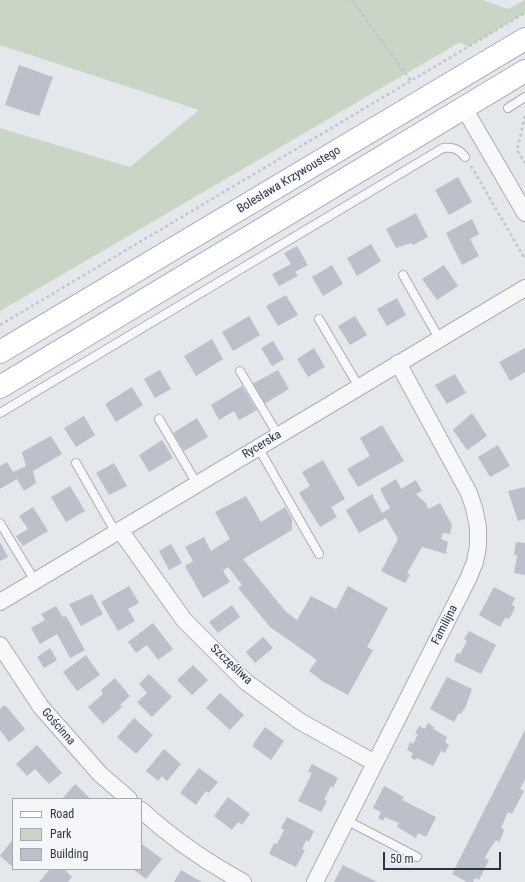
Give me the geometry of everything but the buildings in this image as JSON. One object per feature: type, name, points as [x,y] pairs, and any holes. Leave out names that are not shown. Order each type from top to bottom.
[{"type":"main road","name":"Bolesława Krzywoustego","points":[[0,352],[525,39]]},
{"type":"main road","points":[[0,387],[525,72]]},
{"type":"main road","points":[[53,320],[49,332],[52,344],[66,347]]},
{"type":"street","points":[[464,108],[523,205]]},
{"type":"street","name":"Rycerska","points":[[0,602],[439,338],[525,288]]},
{"type":"street","name":"Familijna","points":[[315,882],[468,579],[475,562],[478,546],[478,527],[469,493],[398,364]]},
{"type":"street","name":"Szczęśliwa","points":[[118,532],[184,620],[246,682],[301,722],[375,763]]},
{"type":"street","name":"Gościnna","points":[[0,645],[41,707],[100,774],[127,798]]},
{"type":"street","points":[[142,811],[172,836],[226,873],[243,882]]},
{"type":"lane","points":[[508,108],[525,97]]},
{"type":"lane","points":[[0,413],[443,148],[460,150],[465,157]]},
{"type":"lane","points":[[403,276],[439,338]]},
{"type":"lane","points":[[318,319],[359,387]]},
{"type":"lane","points":[[240,371],[278,436]]},
{"type":"lane","points":[[159,419],[197,484]]},
{"type":"lane","points":[[258,448],[319,554]]},
{"type":"lane","points":[[76,463],[118,532]]},
{"type":"lane","points":[[0,523],[35,582]]},
{"type":"lane","points":[[346,820],[417,857]]},
{"type":"path","points":[[352,0],[411,81]]},
{"type":"path","points":[[0,325],[525,13]]},
{"type":"path","points":[[525,116],[517,150],[525,163]]},
{"type":"path","points":[[465,157],[525,259]]},
{"type":"green space","points":[[0,0],[483,0],[508,9],[525,0],[525,13],[468,47],[460,42],[0,311],[0,128],[130,167],[199,110],[0,45]]}]
